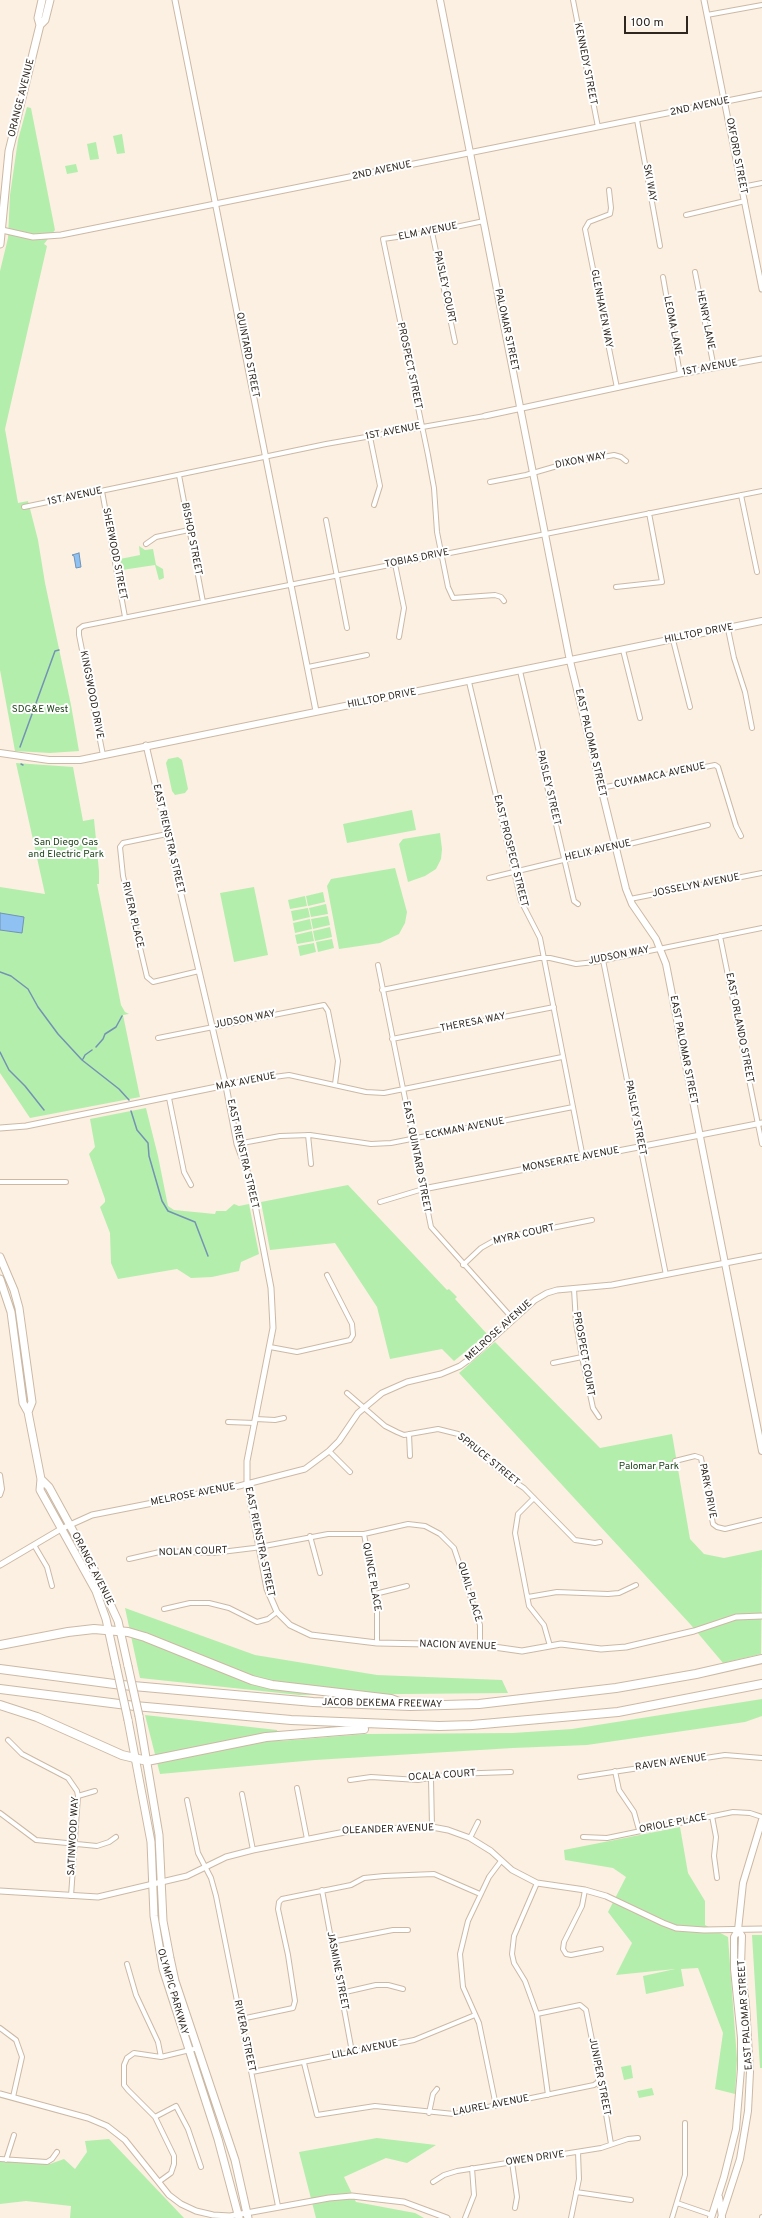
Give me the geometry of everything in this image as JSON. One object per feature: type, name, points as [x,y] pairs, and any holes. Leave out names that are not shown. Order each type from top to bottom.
[{"type":"highway","points":[[0,1645],[68,1632],[108,1630],[120,1631],[145,1637],[252,1680],[272,1684],[392,1699],[410,1706]]},
{"type":"highway","name":"JACOB DEKEMA FREEWAY","points":[[0,1669],[130,1686],[313,1702],[410,1706],[479,1704],[616,1688],[696,1674],[762,1659]]},
{"type":"highway","name":"JACOB DEKEMA FREEWAY","points":[[0,1689],[135,1706],[291,1720],[439,1726],[472,1725],[618,1712],[762,1684]]},
{"type":"highway","points":[[0,1706],[37,1717],[106,1749],[135,1759],[147,1761],[266,1737],[332,1730],[439,1726]]},
{"type":"main road","name":"ORANGE AVENUE","points":[[0,244],[3,196],[9,151],[40,25],[38,18],[42,0]]},
{"type":"main road","name":"ORANGE AVENUE","points":[[40,25],[45,20],[50,0]]},
{"type":"main road","name":"PALOMAR STREET","points":[[440,0],[522,409],[570,661]]},
{"type":"main road","name":"HILLTOP DRIVE","points":[[0,753],[49,760],[80,760],[146,745],[469,682],[762,621]]},
{"type":"main road","name":"EAST PALOMAR STREET","points":[[570,661],[614,848],[630,899],[637,913],[652,931],[666,964],[762,1451]]},
{"type":"main road","name":"ORANGE AVENUE","points":[[0,1257],[14,1290],[19,1308],[32,1402],[28,1412]]},
{"type":"main road","name":"ORANGE AVENUE","points":[[0,1279],[11,1312],[23,1403],[28,1412],[41,1479],[40,1490],[96,1591],[108,1630],[135,1759]]},
{"type":"main road","points":[[16,1351],[25,1350]]},
{"type":"main road","name":"ORANGE AVENUE","points":[[41,1479],[49,1487],[69,1526],[98,1575],[120,1631],[147,1761]]},
{"type":"main road","name":"OLYMPIC PARKWAY","points":[[135,1759],[150,1842],[155,1924],[163,1969],[230,2178],[238,2217]]},
{"type":"main road","name":"OLYMPIC PARKWAY","points":[[147,1761],[159,1835],[163,1921],[175,1981],[235,2160],[248,2216]]},
{"type":"main road","name":"EAST PALOMAR STREET","points":[[712,2217],[736,2129],[741,2071],[741,2038],[734,1969],[734,1937],[738,1930],[743,1883],[762,1820]]},
{"type":"main road","name":"EAST PALOMAR STREET","points":[[723,2218],[740,2159],[750,2081],[750,2045],[741,1966],[742,1936],[738,1930]]},
{"type":"main road","points":[[741,2071],[746,2074],[750,2081]]},
{"type":"main road","points":[[719,2193],[720,2211],[723,2218]]},
{"type":"street","name":"QUINTARD STREET","points":[[175,0],[316,711]]},
{"type":"street","name":"KENNEDY STREET","points":[[573,0],[598,127]]},
{"type":"street","name":"OXFORD STREET","points":[[704,0],[744,201],[760,270],[762,289]]},
{"type":"street","points":[[707,15],[762,5]]},
{"type":"street","name":"2ND AVENUE","points":[[2,230],[33,237],[61,235],[762,94]]},
{"type":"street","name":"SKI WAY","points":[[637,120],[660,246]]},
{"type":"street","points":[[742,187],[762,183]]},
{"type":"street","name":"GLENHAVEN WAY","points":[[609,190],[611,211],[605,217],[589,222],[585,229],[617,388]]},
{"type":"street","points":[[686,215],[744,201]]},
{"type":"street","name":"ELM AVENUE","points":[[385,249],[383,239],[432,232],[484,221]]},
{"type":"street","name":"PAISLEY COURT","points":[[432,232],[455,342]]},
{"type":"street","name":"PROSPECT STREET","points":[[385,249],[434,488],[437,532],[441,554]]},
{"type":"street","name":"HENRY LANE","points":[[696,272],[714,368]]},
{"type":"street","name":"LEOMA LANE","points":[[662,278],[680,374]]},
{"type":"street","name":"1ST AVENUE","points":[[24,507],[370,437],[522,409],[680,374],[762,359]]},
{"type":"street","points":[[370,437],[380,486],[374,505]]},
{"type":"street","name":"DIXON WAY","points":[[490,482],[534,473],[564,464],[614,455],[621,457],[626,461]]},
{"type":"street","name":"BISHOP STREET","points":[[179,475],[203,602]]},
{"type":"street","name":"SHERWOOD STREET","points":[[102,491],[125,617]]},
{"type":"street","name":"TOBIAS DRIVE","points":[[79,634],[79,629],[83,626],[125,617],[762,491]]},
{"type":"street","points":[[741,495],[757,572]]},
{"type":"street","points":[[616,587],[662,582],[649,513]]},
{"type":"street","points":[[326,520],[347,628]]},
{"type":"street","points":[[146,544],[156,537],[189,530]]},
{"type":"street","points":[[441,554],[448,587],[453,598],[495,595],[502,597],[504,601]]},
{"type":"street","points":[[395,564],[404,608],[399,637]]},
{"type":"street","points":[[728,629],[734,658],[745,692],[752,728]]},
{"type":"street","name":"KINGSWOOD DRIVE","points":[[79,634],[103,755]]},
{"type":"street","points":[[673,640],[690,707]]},
{"type":"street","points":[[623,650],[640,718]]},
{"type":"street","points":[[308,667],[367,655]]},
{"type":"street","name":"PAISLEY STREET","points":[[520,671],[574,902],[578,904]]},
{"type":"street","name":"EAST PROSPECT STREET","points":[[469,682],[521,901],[537,930],[544,958],[562,1057],[583,1158]]},
{"type":"street","name":"EAST RIENSTRA STREET","points":[[146,745],[226,1086],[238,1144],[250,1179],[271,1288],[274,1313],[270,1347],[247,1461],[247,1484],[267,1589],[277,1612]]},
{"type":"street","name":"CUYAMACA AVENUE","points":[[601,788],[715,765],[718,767],[736,826],[741,836]]},
{"type":"street","name":"HELIX AVENUE","points":[[489,878],[708,825]]},
{"type":"street","name":"RIVERA PLACE","points":[[167,834],[123,843],[120,847],[124,880],[147,977],[150,981],[199,971]]},
{"type":"street","name":"JOSSELYN AVENUE","points":[[630,899],[762,873]]},
{"type":"street","name":"JUDSON WAY","points":[[382,990],[544,958],[576,964],[603,960],[762,928]]},
{"type":"street","name":"EAST ORLANDO STREET","points":[[720,936],[760,1123],[762,1144]]},
{"type":"street","name":"PAISLEY STREET","points":[[603,960],[666,1275]]},
{"type":"street","name":"EAST QUINTARD STREET","points":[[378,965],[431,1227],[463,1265],[513,1319]]},
{"type":"street","name":"JUDSON WAY","points":[[158,1038],[324,1005],[328,1011],[338,1061],[335,1084]]},
{"type":"street","name":"THERESA WAY","points":[[392,1039],[554,1007]]},
{"type":"street","name":"MAX AVENUE","points":[[0,1128],[26,1126],[252,1080],[289,1075],[376,1093],[403,1089],[562,1057]]},
{"type":"street","points":[[169,1098],[184,1172],[191,1185]]},
{"type":"street","name":"ECKMAN AVENUE","points":[[238,1144],[280,1136],[308,1135],[327,1136],[371,1144],[391,1144],[572,1107]]},
{"type":"street","name":"MONSERATE AVENUE","points":[[380,1202],[423,1189],[760,1123]]},
{"type":"street","points":[[308,1135],[311,1164]]},
{"type":"street","points":[[0,1182],[66,1182]]},
{"type":"street","name":"MYRA COURT","points":[[463,1265],[481,1248],[497,1239],[592,1220]]},
{"type":"street","name":"MELROSE AVENUE","points":[[0,1565],[61,1529],[92,1515],[247,1484],[305,1469],[330,1451],[364,1407],[382,1393],[393,1387],[441,1374],[460,1366],[541,1296],[557,1290],[603,1286],[762,1256]]},
{"type":"street","points":[[270,1347],[297,1352],[350,1340],[353,1335],[352,1324],[327,1275]]},
{"type":"street","name":"PROSPECT COURT","points":[[574,1288],[576,1323],[582,1357],[593,1408],[599,1417]]},
{"type":"street","points":[[554,1364],[582,1357]]},
{"type":"street","name":"SPRUCE STREET","points":[[347,1393],[385,1426],[397,1432],[409,1434],[438,1429],[458,1434],[506,1476],[524,1488],[575,1540],[584,1542],[600,1542]]},
{"type":"street","points":[[754,1416],[762,1415]]},
{"type":"street","points":[[228,1422],[275,1420],[284,1418]]},
{"type":"street","points":[[409,1434],[410,1456]]},
{"type":"street","points":[[330,1451],[350,1472]]},
{"type":"street","name":"PARK DRIVE","points":[[675,1461],[695,1456],[701,1458],[714,1524],[716,1527],[724,1529],[762,1520]]},
{"type":"street","points":[[0,1475],[1,1494]]},
{"type":"street","points":[[534,1498],[521,1509],[515,1524],[529,1606],[546,1631],[550,1646]]},
{"type":"street","name":"NOLAN COURT","points":[[129,1559],[164,1551],[213,1553],[310,1536],[328,1534],[364,1534],[415,1524],[434,1530],[449,1541]]},
{"type":"street","name":"QUINCE PLACE","points":[[364,1534],[378,1611],[377,1643]]},
{"type":"street","points":[[310,1536],[320,1573]]},
{"type":"street","name":"QUAIL PLACE","points":[[449,1541],[459,1560],[480,1625],[480,1645]]},
{"type":"street","points":[[34,1545],[47,1567],[52,1586]]},
{"type":"street","points":[[528,1597],[557,1592],[619,1593],[636,1585]]},
{"type":"street","points":[[375,1594],[407,1586]]},
{"type":"street","points":[[164,1608],[190,1603],[209,1603],[229,1608],[257,1622],[268,1619],[277,1612]]},
{"type":"street","name":"NACION AVENUE","points":[[277,1612],[290,1625],[311,1634],[377,1643],[480,1645],[522,1651],[569,1644],[613,1649],[694,1631],[736,1618],[762,1616]]},
{"type":"street","name":"SATINWOOD WAY","points":[[8,1740],[22,1754],[68,1778],[78,1796],[71,1896]]},
{"type":"street","name":"RAVEN AVENUE","points":[[580,1777],[725,1755],[762,1758]]},
{"type":"street","points":[[615,1771],[620,1790],[634,1812],[640,1830]]},
{"type":"street","name":"OCALA COURT","points":[[350,1780],[371,1777],[431,1779],[451,1774],[511,1772]]},
{"type":"street","points":[[431,1779],[432,1827]]},
{"type":"street","points":[[297,1788],[308,1839]]},
{"type":"street","points":[[78,1796],[95,1791]]},
{"type":"street","points":[[242,1794],[253,1850]]},
{"type":"street","name":"RIVERA STREET","points":[[187,1800],[198,1853],[216,1896],[278,2206]]},
{"type":"street","name":"ORIOLE PLACE","points":[[583,1837],[607,1838],[712,1816],[741,1812],[762,1817]]},
{"type":"street","points":[[0,1813],[36,1840],[97,1846],[116,1837]]},
{"type":"street","points":[[712,1816],[716,1837],[714,1856],[717,1878]]},
{"type":"street","points":[[470,1838],[478,1822]]},
{"type":"street","name":"OLEANDER AVENUE","points":[[0,1890],[98,1897],[187,1876],[226,1857],[253,1850],[355,1830],[432,1827],[448,1830],[470,1838],[491,1851],[512,1870],[537,1883],[585,1890],[606,1896],[653,1919],[676,1928],[694,1930],[762,1929]]},
{"type":"street","points":[[496,2106],[479,2024],[462,1983],[460,1954],[465,1927],[489,1877],[501,1861]]},
{"type":"street","points":[[241,2019],[294,2008],[295,2001],[288,1955],[278,1909],[279,1902],[282,1899],[351,1885],[364,1878],[376,1876],[434,1874],[480,1894]]},
{"type":"street","points":[[537,1883],[514,1936],[512,1950],[514,1963],[525,1981],[537,2014],[548,2095]]},
{"type":"street","name":"JASMINE STREET","points":[[322,1890],[330,1942],[352,2052]]},
{"type":"street","points":[[585,1890],[582,1906],[564,1942],[563,1950],[566,1954],[571,1955],[601,1949]]},
{"type":"street","points":[[330,1942],[393,1930],[408,1930]]},
{"type":"street","points":[[127,1964],[136,1995],[158,2042],[161,2057]]},
{"type":"street","points":[[341,1993],[376,1985],[388,1985],[403,1989]]},
{"type":"street","name":"JUNIPER STREET","points":[[537,2014],[580,2005],[586,2010],[598,2074],[598,2082],[602,2090],[611,2144]]},
{"type":"street","name":"LILAC AVENUE","points":[[252,2072],[414,2040],[475,2015]]},
{"type":"street","points":[[0,2028],[14,2037],[21,2051],[21,2067],[13,2097]]},
{"type":"street","points":[[160,2181],[171,2173],[174,2164],[174,2156],[155,2117],[124,2084],[124,2065],[127,2058],[134,2053],[161,2057],[198,2048]]},
{"type":"street","name":"LAUREL AVENUE","points":[[304,2062],[317,2116],[375,2106],[429,2113],[454,2114],[594,2086],[598,2082]]},
{"type":"street","points":[[429,2113],[433,2094],[437,2090]]},
{"type":"street","points":[[0,2094],[88,2118],[107,2126],[125,2140],[154,2176],[160,2181],[169,2195],[181,2204],[196,2211],[213,2215],[238,2217],[248,2216],[278,2206],[329,2198],[368,2197],[404,2202],[447,2218]]},
{"type":"street","points":[[155,2117],[176,2106],[188,2129],[201,2166]]},
{"type":"street","points":[[672,2218],[685,2175],[685,2123]]},
{"type":"street","points":[[6,2160],[14,2135]]},
{"type":"street","name":"OWEN DRIVE","points":[[433,2182],[444,2175],[472,2168],[601,2148],[611,2144],[638,2138]]},
{"type":"street","points":[[0,2160],[48,2162],[57,2152]]},
{"type":"street","points":[[571,2218],[579,2179],[578,2152]]},
{"type":"street","points":[[512,2162],[517,2197],[515,2208]]},
{"type":"street","points":[[465,2218],[474,2195],[472,2168]]},
{"type":"street","points":[[576,2192],[631,2200]]},
{"type":"street","points":[[677,2203],[712,2217]]},
{"type":"green space","name":"SDG&E West","points":[[27,107],[31,108],[55,230],[44,244],[47,246],[5,429],[18,503],[28,501],[38,540],[45,583],[71,705],[79,751],[50,753],[15,751],[0,670],[0,271],[8,238],[10,195],[18,140]]},
{"type":"green space","points":[[122,134],[125,153],[117,154],[113,136]]},
{"type":"green space","points":[[96,142],[99,159],[90,160],[87,144]]},
{"type":"green space","points":[[76,164],[78,172],[67,174],[65,166]]},
{"type":"green space","points":[[139,546],[145,550],[153,549],[156,565],[163,569],[164,578],[159,580],[155,565],[122,570],[120,559],[140,555]]},
{"type":"green space","points":[[178,757],[182,760],[188,789],[185,793],[175,795],[172,791],[166,763],[168,759]]},
{"type":"green space","name":"San Diego Gas and Electric Park","points":[[16,763],[73,767],[83,821],[94,819],[99,871],[99,884],[97,884],[121,1005],[125,1012],[129,1014],[123,1015],[140,1097],[30,1118],[0,1073],[0,887],[45,894]]},
{"type":"green space","points":[[412,810],[416,830],[347,843],[343,824]]},
{"type":"green space","points":[[440,833],[442,849],[441,859],[436,869],[425,876],[408,882],[399,844],[403,839]]},
{"type":"green space","points":[[395,868],[407,912],[405,923],[399,934],[380,943],[339,949],[327,886],[331,879]]},
{"type":"green space","points":[[254,887],[268,955],[234,962],[220,893]]},
{"type":"green space","points":[[323,892],[325,902],[308,906],[306,896]]},
{"type":"green space","points":[[305,896],[307,906],[290,909],[288,900]]},
{"type":"green space","points":[[326,904],[328,914],[311,917],[309,908]]},
{"type":"green space","points":[[308,908],[310,917],[293,921],[291,911]]},
{"type":"green space","points":[[328,916],[330,925],[313,929],[311,919]]},
{"type":"green space","points":[[310,919],[312,929],[295,933],[293,923]]},
{"type":"green space","points":[[330,927],[332,937],[315,941],[313,931]]},
{"type":"green space","points":[[312,931],[314,941],[297,944],[295,935]]},
{"type":"green space","points":[[332,939],[334,948],[318,952],[316,942]]},
{"type":"green space","points":[[314,943],[316,952],[300,956],[298,946]]},
{"type":"green space","points":[[146,1108],[168,1206],[174,1210],[215,1214],[216,1211],[226,1211],[234,1204],[239,1206],[249,1204],[259,1254],[241,1262],[239,1271],[212,1277],[191,1278],[177,1269],[118,1279],[111,1263],[110,1233],[100,1207],[105,1202],[105,1199],[89,1154],[95,1147],[90,1119]]},
{"type":"green space","points":[[348,1185],[447,1290],[449,1289],[457,1297],[455,1299],[487,1334],[454,1361],[442,1349],[390,1359],[377,1307],[335,1243],[270,1250],[261,1202]]},
{"type":"green space","name":"Palomar Park","points":[[495,1342],[600,1448],[672,1434],[690,1539],[704,1554],[724,1558],[762,1550],[761,1654],[723,1663],[691,1625],[459,1373]]},
{"type":"green space","points":[[125,1608],[255,1655],[377,1675],[502,1680],[508,1693],[299,1695],[140,1678]]},
{"type":"green space","points":[[762,1699],[762,1716],[745,1722],[587,1745],[315,1760],[160,1774],[145,1715],[277,1730],[280,1741],[365,1734],[513,1733],[572,1729]]},
{"type":"green space","points":[[680,1827],[688,1873],[705,1901],[705,1925],[728,1937],[737,2059],[735,2094],[715,2089],[723,2033],[698,1968],[681,1969],[684,1986],[646,1994],[643,1976],[675,1969],[616,1975],[632,1943],[608,1912],[626,1877],[613,1868],[565,1860],[564,1850]]},
{"type":"green space","points":[[752,1935],[762,1935],[762,2068],[760,2068]]},
{"type":"green space","points":[[631,2065],[633,2078],[624,2080],[621,2067]]},
{"type":"green space","points":[[652,2088],[654,2095],[639,2098],[637,2091]]},
{"type":"green space","points":[[377,2138],[436,2145],[407,2163],[386,2158],[344,2177],[356,2202],[415,2213],[424,2218],[316,2218],[299,2152]]},
{"type":"green space","points":[[109,2139],[184,2218],[70,2218],[71,2206],[26,2201],[0,2204],[0,2161],[50,2164],[64,2159],[75,2169],[87,2152],[85,2141]]},
{"type":"water","points":[[79,553],[81,567],[76,568],[74,556],[72,555]]},
{"type":"water","points":[[0,913],[24,917],[22,933],[0,930]]},
{"type":"waterway","points":[[20,747],[55,651],[59,650]]},
{"type":"waterway","points":[[0,972],[11,976],[28,989],[38,1007],[58,1034],[82,1060],[119,1089],[129,1100]]},
{"type":"waterway","points":[[96,1047],[103,1039],[105,1034],[116,1027],[122,1016]]},
{"type":"waterway","points":[[83,1059],[85,1055],[92,1050]]},
{"type":"waterway","points":[[0,1052],[9,1070],[25,1086],[44,1110]]},
{"type":"waterway","points":[[131,1111],[137,1130],[148,1143],[149,1156],[162,1201],[168,1211],[195,1222],[208,1256]]}]
